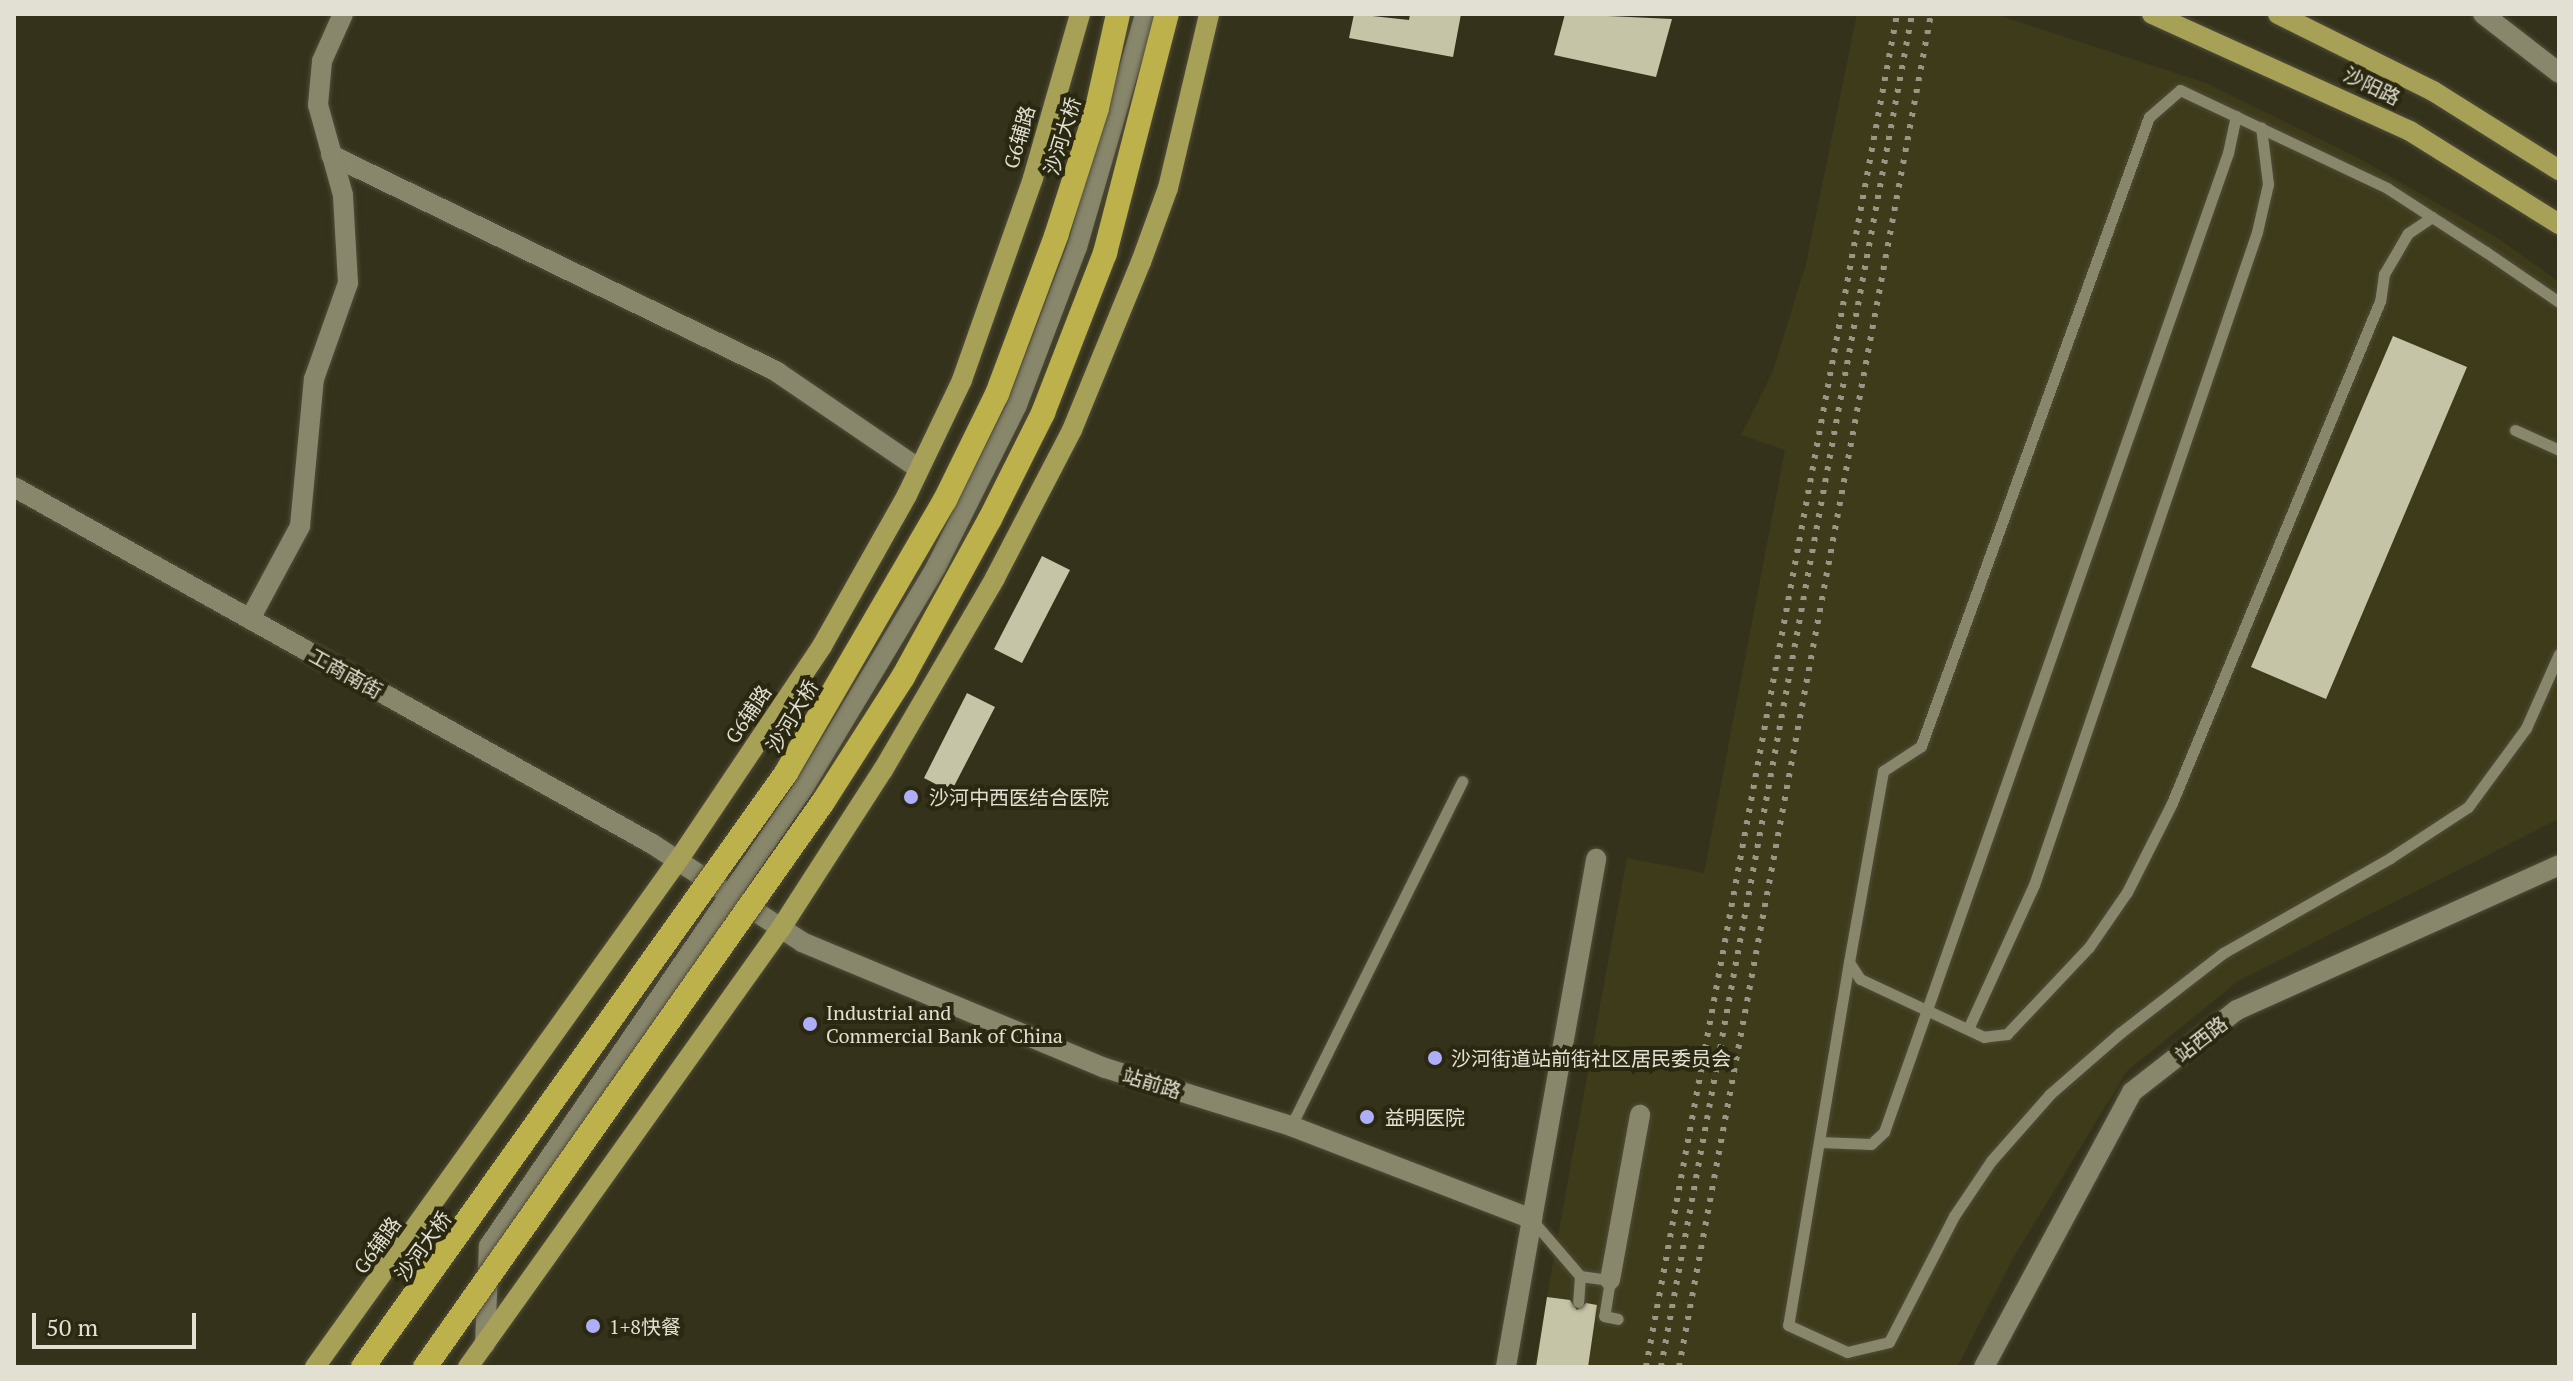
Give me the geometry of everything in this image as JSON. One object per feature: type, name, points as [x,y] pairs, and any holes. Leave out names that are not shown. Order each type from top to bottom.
[{"type":"highway","name":"沙河大桥","points":[[363,1367],[786,773],[945,500],[997,394],[1056,236],[1097,108],[1118,14]]},
{"type":"highway","points":[[425,1367],[823,802],[903,677],[990,519],[1043,413],[1105,253],[1167,14]]},
{"type":"main road","name":"G6辅路","points":[[315,1367],[679,859],[822,646],[919,469],[962,380],[1001,273],[1080,14]]},
{"type":"main road","points":[[468,1367],[781,928],[883,770],[995,578],[1072,430],[1168,188],[1209,14]]},
{"type":"main road","name":"沙阳路","points":[[2152,14],[2410,131],[2559,224]]},
{"type":"main road","name":"沙阳路","points":[[2278,14],[2433,91],[2559,170]]},
{"type":"street","points":[[250,619],[300,526],[314,379],[348,283],[349,236],[318,105],[322,61],[343,14]]},
{"type":"street","points":[[485,1344],[489,1246],[731,895],[873,677],[1017,405],[1082,233],[1145,14]]},
{"type":"street","points":[[2483,14],[2559,73]]},
{"type":"street","points":[[331,155],[777,372],[919,469]]},
{"type":"street","name":"工商南街","points":[[14,487],[679,859],[731,895]]},
{"type":"street","points":[[1506,1367],[1596,859]]},
{"type":"street","name":"站西路","points":[[1984,1367],[2132,1092],[2237,1010],[2559,865]]},
{"type":"street","name":"站前路","points":[[731,895],[827,953],[1105,1068],[1291,1126],[1532,1219]]},
{"type":"street","points":[[1610,1280],[1640,1115]]},
{"type":"lane","points":[[2559,302],[2387,188],[2180,90],[2149,117],[1921,746],[1883,771],[1788,1325],[1829,1346],[1858,1351],[1889,1342],[1954,1216],[1991,1161],[2050,1094],[2223,953],[2390,858],[2468,807],[2526,728],[2559,654]]},
{"type":"lane","points":[[1819,1142],[1871,1144],[1884,1132],[1924,1008],[2222,168],[2236,116]]},
{"type":"lane","points":[[1968,1029],[2034,885],[2257,232],[2268,184],[2261,127]]},
{"type":"lane","points":[[1849,962],[1860,979],[1984,1037],[2007,1034],[2089,947],[2127,892],[2178,788],[2380,301],[2384,274],[2408,233],[2432,217]]},
{"type":"lane","points":[[2515,430],[2559,450]]},
{"type":"lane","points":[[1291,1126],[1462,781]]},
{"type":"lane","points":[[1532,1219],[1580,1276],[1610,1280],[1604,1316],[1618,1319]]},
{"type":"lane","points":[[1578,1302],[1580,1276]]},
{"type":"shaded area","points":[[1857,14],[1994,14],[2206,83],[2360,159],[2499,239],[2559,282],[2559,819],[2238,981],[2127,1071],[2015,1255],[1957,1367],[1534,1367],[1627,858],[1704,873],[1785,450],[1741,435],[1773,371],[1806,264]]},
{"type":"building","points":[[1354,14],[1409,20],[1410,14],[1461,14],[1453,57],[1349,38]]},
{"type":"building","points":[[1565,14],[1672,19],[1656,77],[1554,55]]},
{"type":"building","points":[[2393,336],[2467,367],[2326,699],[2251,667]]},
{"type":"building","points":[[1042,556],[1070,570],[1022,663],[994,649]]},
{"type":"building","points":[[967,693],[995,707],[951,792],[924,778]]},
{"type":"building","points":[[1547,1297],[1570,1300],[1577,1310],[1586,1303],[1597,1305],[1588,1367],[1536,1367]]},
{"type":"railway","points":[[1646,1367],[1897,14]]},
{"type":"railway","points":[[1661,1367],[1912,14]]},
{"type":"railway","points":[[1679,1367],[1931,14]]},
{"type":"place","name":"沙河中西医结合医院","points":[[911,797]]},
{"type":"place","name":"Industrial and Commercial Bank of China","points":[[810,1024]]},
{"type":"place","name":"沙河街道站前街社区居民委员会","points":[[1435,1058]]},
{"type":"place","name":"益明医院","points":[[1367,1117]]},
{"type":"place","name":"1+8快餐","points":[[593,1326]]}]
